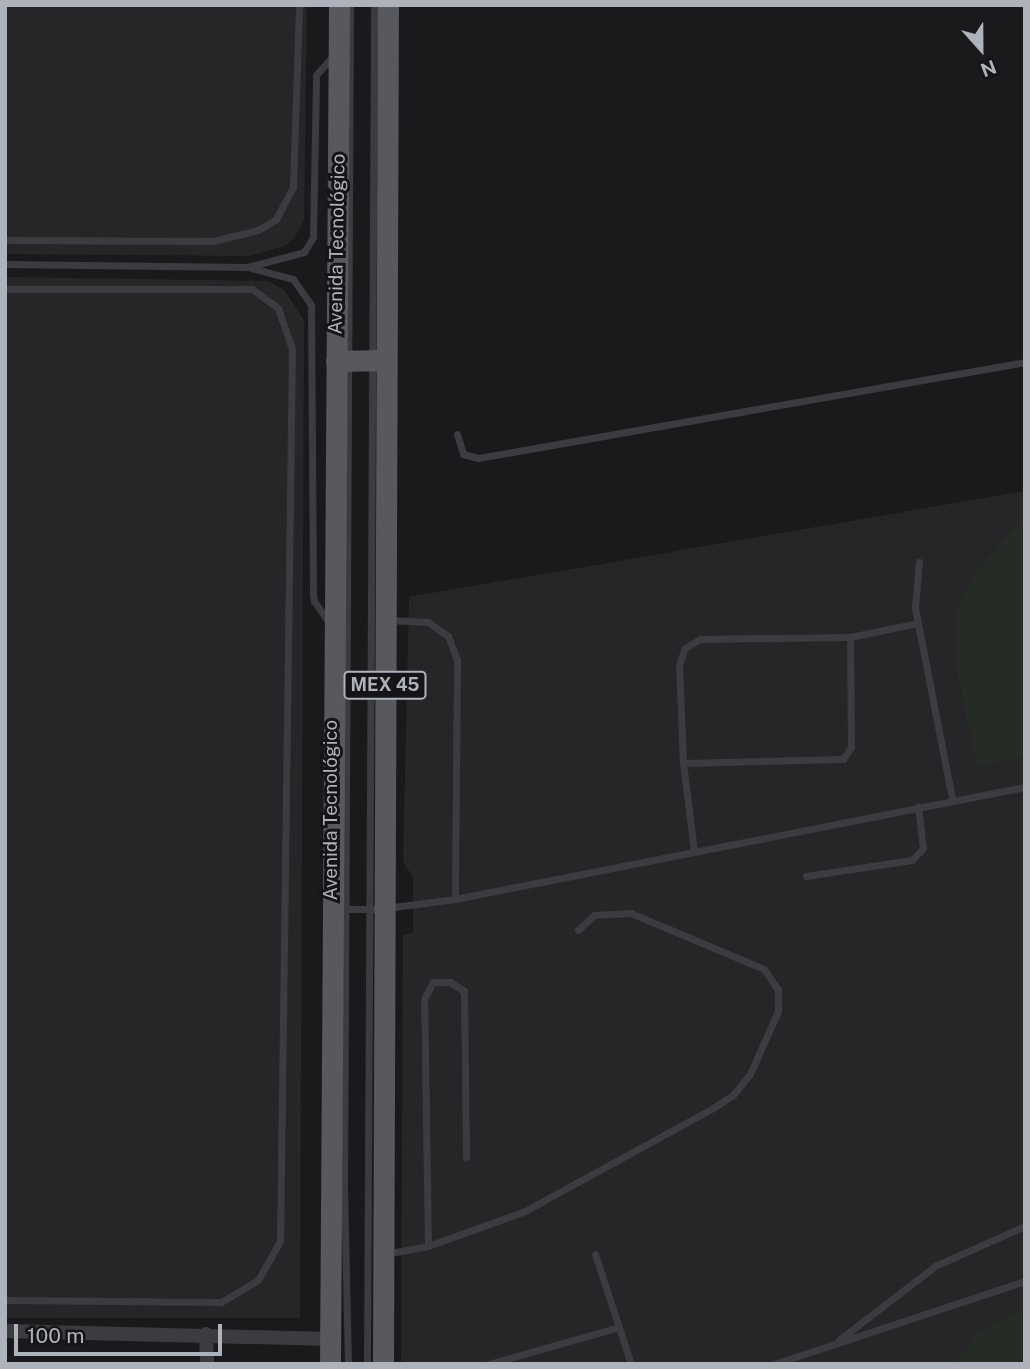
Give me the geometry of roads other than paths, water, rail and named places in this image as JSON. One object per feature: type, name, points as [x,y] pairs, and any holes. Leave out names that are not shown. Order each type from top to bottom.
[{"type":"main road","name":"Avenida Tecnológico","points":[[339,5],[338,51],[359,361],[385,620],[377,908],[384,1254],[383,1364]]},
{"type":"main road","name":"Avenida Tecnológico","points":[[330,1364],[340,909],[332,626],[359,361],[388,5]]},
{"type":"street","points":[[5,1331],[330,1339]]},
{"type":"street","points":[[206,1334],[206,1364]]},
{"type":"lane","points":[[5,240],[213,241],[258,230],[276,219],[293,187],[299,5]]},
{"type":"lane","points":[[351,5],[359,361],[377,908],[367,1364]]},
{"type":"lane","points":[[348,1364],[340,909],[374,5]]},
{"type":"lane","points":[[5,264],[247,267],[292,257],[310,246],[317,75],[323,62],[338,51]]},
{"type":"lane","points":[[247,267],[293,279],[311,305],[313,592],[314,601],[332,626]]},
{"type":"lane","points":[[5,289],[253,289],[278,308],[292,349],[280,1241],[258,1280],[221,1302],[5,1300]]},
{"type":"lane","points":[[457,434],[463,454],[478,458],[1025,362]]},
{"type":"lane","points":[[919,562],[918,623],[952,799]]},
{"type":"lane","points":[[385,620],[428,622],[448,636],[457,660],[455,899]]},
{"type":"lane","points":[[694,851],[683,763],[679,665],[685,648],[700,639],[850,637],[918,623]]},
{"type":"lane","points":[[683,763],[843,759],[850,747],[850,637]]},
{"type":"lane","points":[[340,909],[377,908],[455,899],[952,799],[1025,787]]},
{"type":"lane","points":[[806,876],[912,860],[923,848],[918,806]]},
{"type":"lane","points":[[384,1254],[428,1246],[526,1211],[713,1108],[733,1095],[750,1074],[778,1012],[778,990],[764,969],[631,912],[594,915],[578,930]]},
{"type":"lane","points":[[428,1246],[424,999],[433,982],[459,984],[464,991],[466,1157]]},
{"type":"lane","points":[[836,1343],[935,1266],[1025,1226]]},
{"type":"lane","points":[[595,1254],[631,1364]]},
{"type":"lane","points":[[774,1364],[1025,1281]]},
{"type":"lane","points":[[489,1364],[619,1327]]}]
